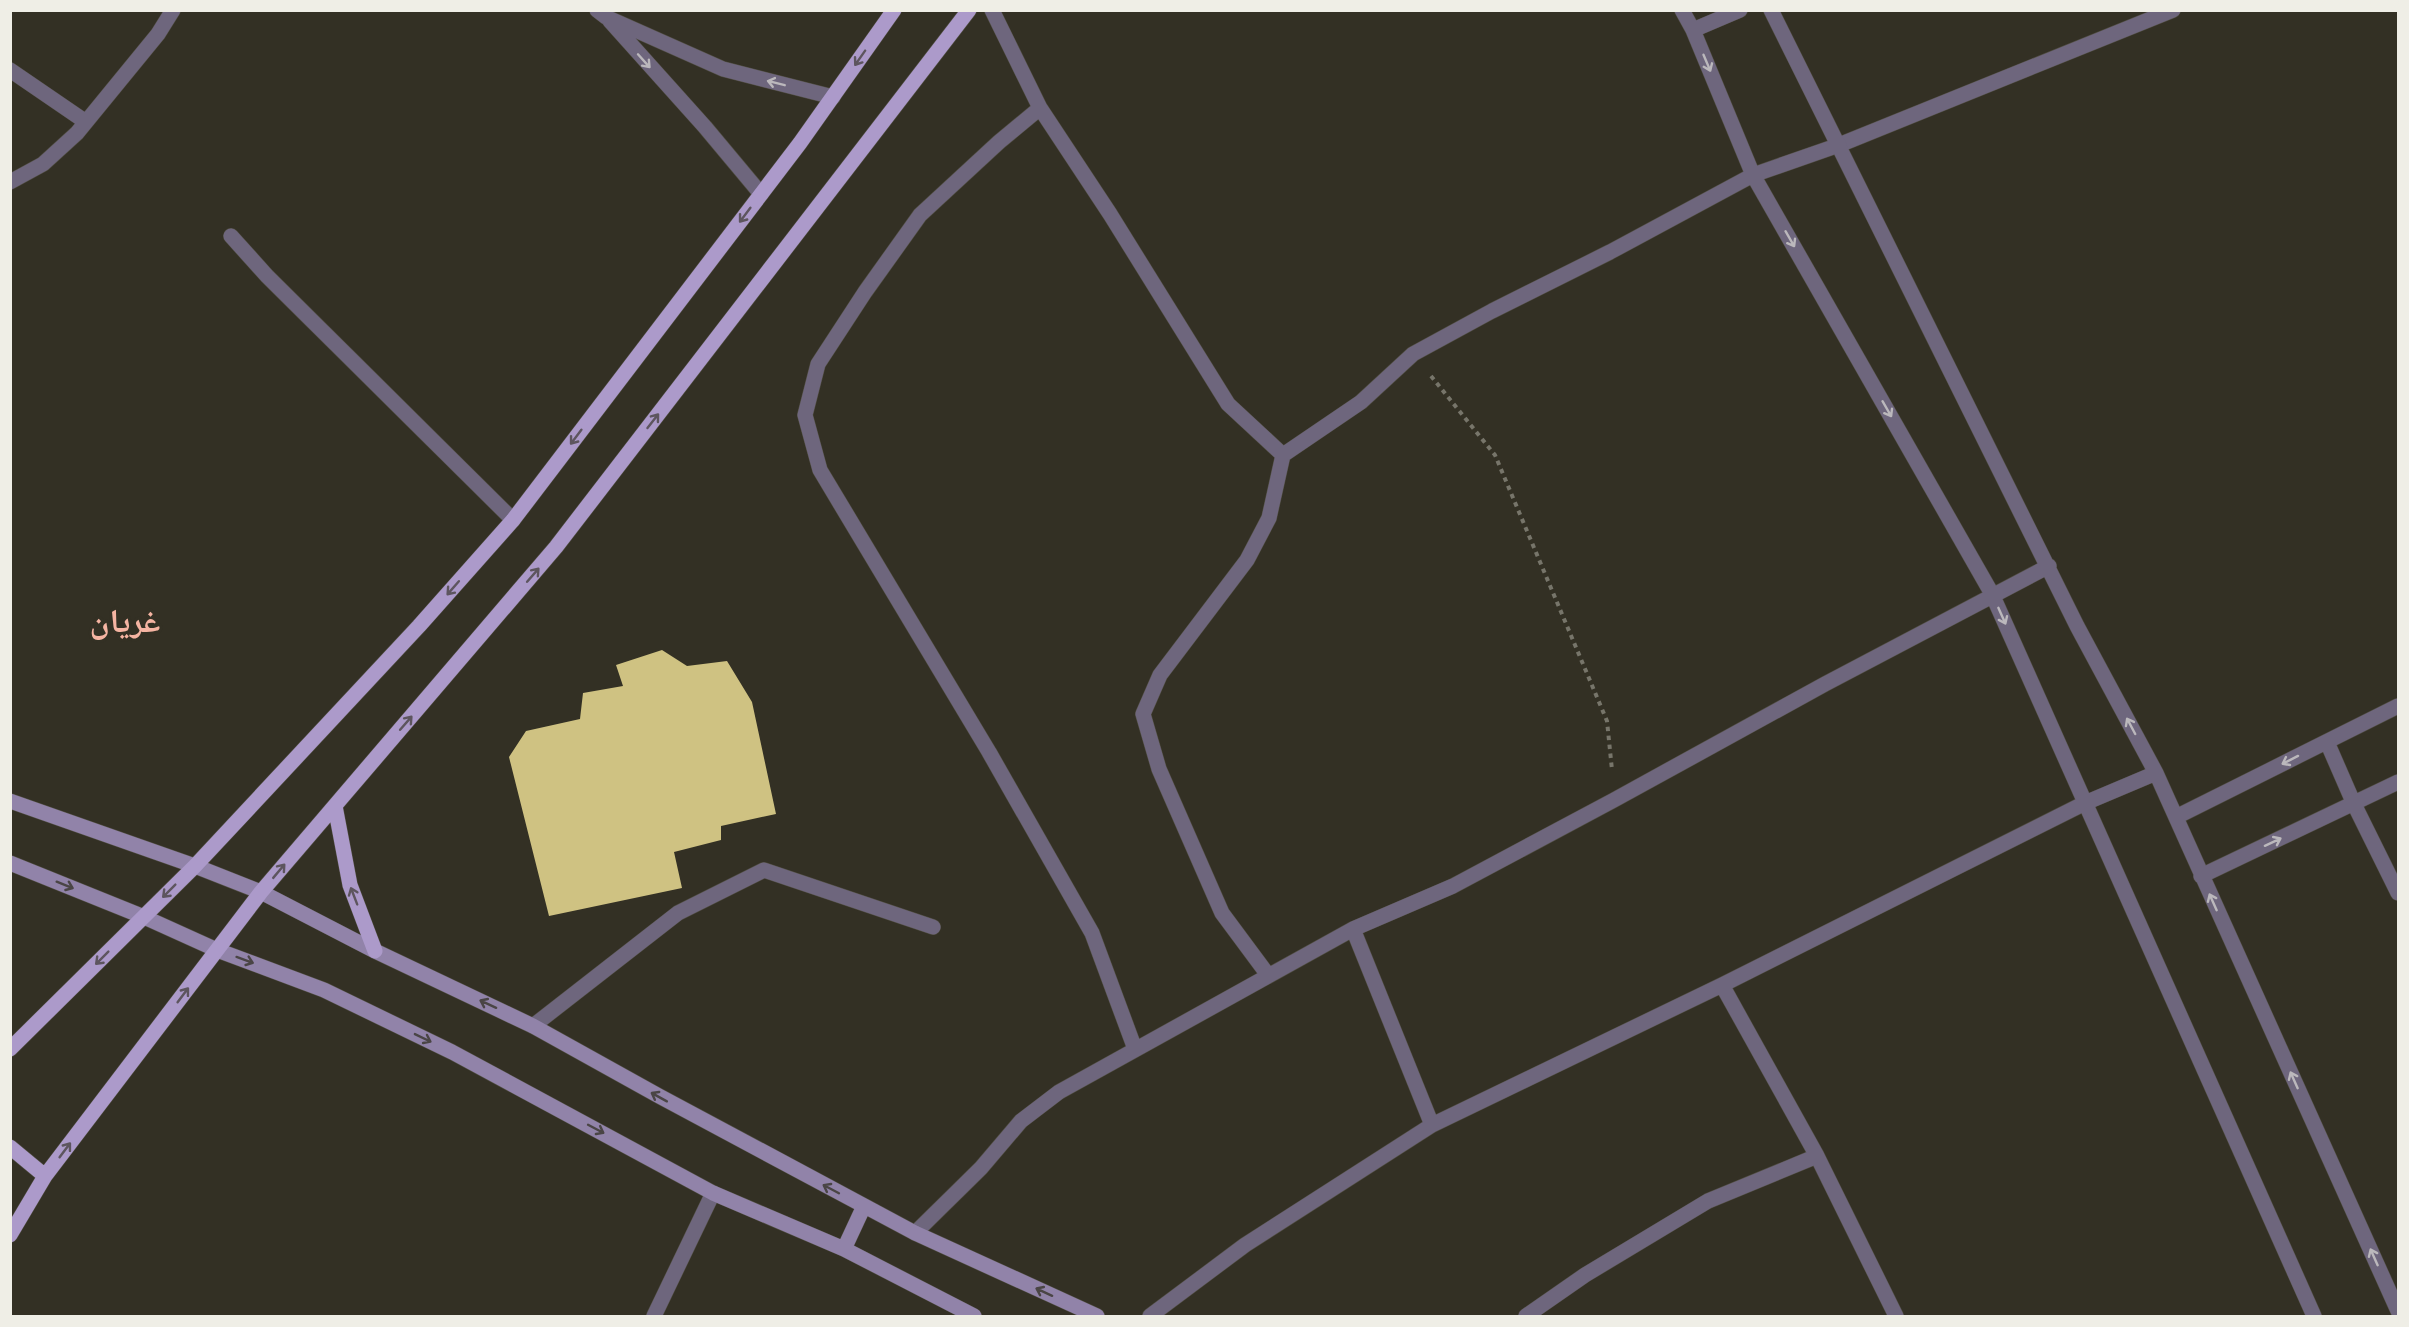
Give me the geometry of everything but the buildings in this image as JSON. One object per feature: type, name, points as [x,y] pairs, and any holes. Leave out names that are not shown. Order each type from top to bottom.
[{"type":"main road","points":[[11,1047],[195,866],[419,626],[513,520],[761,194],[894,10]]},
{"type":"main road","points":[[10,1235],[45,1176],[261,892],[556,547],[969,10]]},
{"type":"main road","points":[[10,801],[195,866],[261,892],[375,951],[533,1026],[915,1233],[1097,1317]]},
{"type":"main road","points":[[334,806],[350,885],[375,951]]},
{"type":"main road","points":[[10,863],[144,917],[218,950],[324,990],[452,1052],[713,1193],[844,1249],[974,1317]]},
{"type":"main road","points":[[10,1147],[45,1176]]},
{"type":"main road","points":[[844,1249],[864,1206]]},
{"type":"street","points":[[10,182],[43,164],[86,122],[158,34],[173,10]]},
{"type":"street","points":[[992,10],[1040,108],[1110,214],[1228,404],[1283,455]]},
{"type":"street","points":[[1682,10],[1693,30],[1754,175],[1992,594],[2314,1317]]},
{"type":"street","points":[[1693,30],[1740,10]]},
{"type":"street","points":[[1771,10],[2077,626],[2156,773],[2398,1311]]},
{"type":"street","points":[[1268,975],[1222,913],[1159,770],[1143,714],[1160,675],[1247,560],[1269,518],[1283,455],[1361,402],[1413,354],[1492,310],[1610,252],[1754,175],[1839,145],[2173,10]]},
{"type":"street","points":[[601,14],[723,69],[833,97]]},
{"type":"street","points":[[601,14],[705,127],[761,194]]},
{"type":"street","points":[[10,70],[86,122]]},
{"type":"street","points":[[1040,108],[999,142],[920,215],[865,292],[818,364],[805,415],[820,470],[989,752],[1092,933],[1136,1049]]},
{"type":"street","points":[[231,236],[267,276],[513,520]]},
{"type":"street","points":[[915,1233],[981,1168],[1021,1121],[1059,1092],[1353,929],[1453,886],[1992,594],[2049,566]]},
{"type":"street","points":[[2176,817],[2398,706]]},
{"type":"street","points":[[2327,742],[2354,804],[2398,893]]},
{"type":"street","points":[[1150,1317],[1245,1245],[1432,1125],[1722,985],[2085,803],[2156,773]]},
{"type":"street","points":[[2201,876],[2398,782]]},
{"type":"street","points":[[533,1026],[678,913],[764,870],[933,927]]},
{"type":"street","points":[[1353,929],[1432,1125]]},
{"type":"street","points":[[1722,985],[1817,1156],[1893,1315]]},
{"type":"street","points":[[1526,1317],[1585,1275],[1708,1201],[1817,1156]]},
{"type":"street","points":[[654,1317],[713,1193]]},
{"type":"path","points":[[1413,354],[1495,455],[1607,721],[1614,800]]},
{"type":"district","name":"غريان","points":[[125,620]]}]
